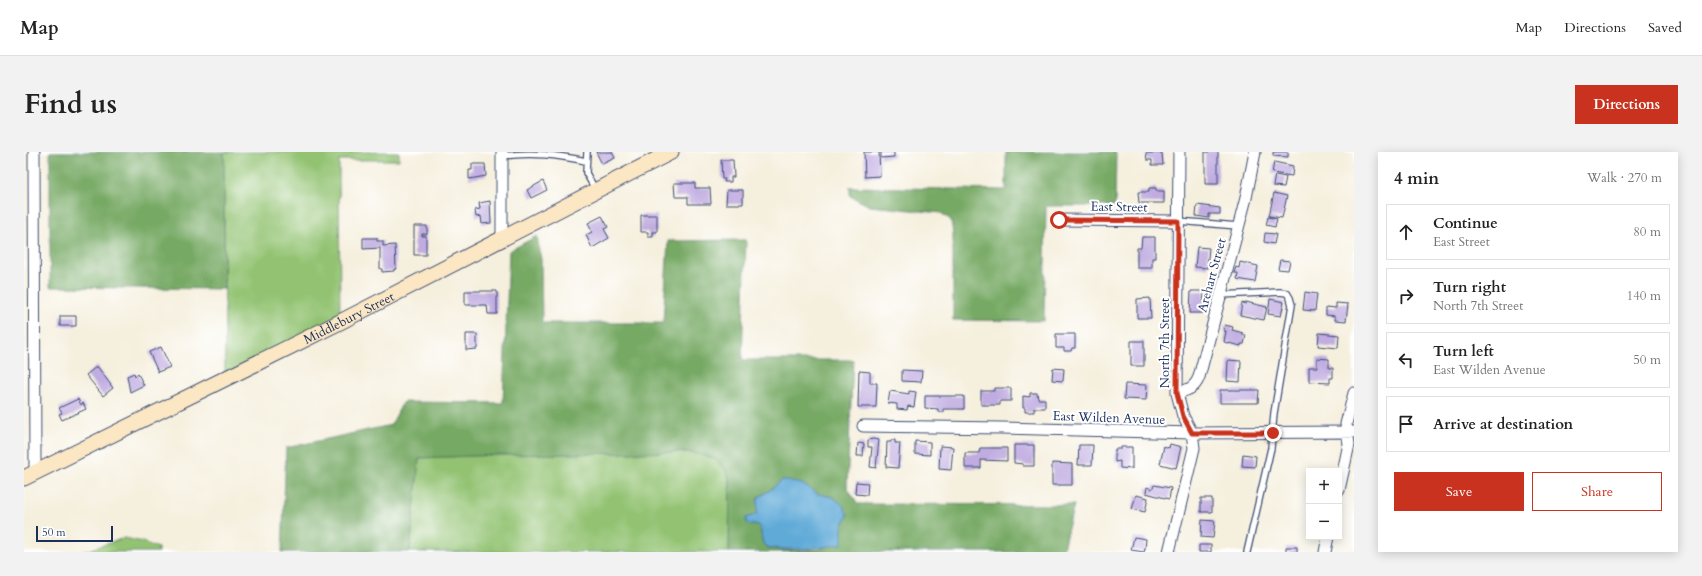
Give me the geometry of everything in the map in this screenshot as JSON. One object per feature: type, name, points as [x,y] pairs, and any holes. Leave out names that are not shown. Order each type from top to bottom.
[{"type":"main road","name":"Middlebury Street","points":[[30,475],[225,380],[502,240],[671,152]]},
{"type":"street","points":[[30,475],[34,152]]},
{"type":"street","name":"North 7th Street","points":[[1169,552],[1194,448],[1192,433],[1183,416],[1177,393],[1179,152]]},
{"type":"street","name":"Arehart Street","points":[[1177,393],[1190,390],[1196,384],[1246,198],[1255,152]]},
{"type":"street","points":[[502,154],[502,240]]},
{"type":"street","name":"East Street","points":[[1059,220],[1178,221]]},
{"type":"street","points":[[1342,476],[1351,432],[1346,424],[1354,393]]},
{"type":"street","name":"East Wilden Avenue","points":[[863,426],[1192,433],[1351,432]]},
{"type":"street","points":[[1325,552],[1327,540]]},
{"type":"lane","points":[[587,152],[586,173],[596,191]]},
{"type":"lane","points":[[502,154],[554,154],[586,161]]},
{"type":"lane","points":[[1178,221],[1238,226]]},
{"type":"lane","points":[[1220,295],[1280,292],[1287,293],[1290,298],[1291,311],[1274,413],[1271,448],[1247,552]]},
{"type":"green space","points":[[50,152],[224,152],[224,289],[50,287]]},
{"type":"green space","points":[[224,152],[399,152],[399,160],[339,160],[340,322],[225,380]]},
{"type":"green space","points":[[1006,152],[1116,152],[1115,206],[1046,206],[1044,321],[953,320],[953,234],[951,220],[941,213],[870,206],[850,196],[850,187],[1006,190]]},
{"type":"green space","points":[[537,236],[541,259],[542,323],[663,323],[668,241],[746,240],[742,360],[853,360],[847,487],[858,504],[1074,505],[1062,552],[729,552],[730,481],[725,469],[713,458],[687,452],[419,458],[410,552],[282,552],[286,448],[391,425],[403,402],[503,403],[509,251]],"holes":[[[782,480],[802,484],[818,494],[833,497],[848,515],[842,526],[821,549],[783,550],[765,546],[762,541],[760,527],[758,525],[750,525],[746,518],[758,514],[758,497],[773,488]]]},
{"type":"green space","points":[[687,452],[713,458],[725,469],[730,481],[729,552],[410,552],[419,458]]},
{"type":"green space","points":[[124,538],[143,542],[158,548],[158,552],[83,552]]},
{"type":"water","points":[[782,480],[802,484],[818,494],[833,497],[843,505],[848,515],[842,526],[842,544],[814,548],[790,549],[779,549],[765,546],[762,541],[758,525],[750,525],[746,522],[746,518],[757,514],[758,498]]},
{"type":"building","points":[[596,152],[612,152],[615,158],[602,164]]},
{"type":"building","points":[[864,152],[879,152],[880,176],[865,177]]},
{"type":"building","points":[[881,152],[894,152],[894,157],[881,158]]},
{"type":"building","points":[[1205,152],[1218,152],[1218,184],[1205,184]]},
{"type":"building","points":[[1273,152],[1288,152],[1288,157],[1273,156]]},
{"type":"building","points":[[1146,153],[1162,153],[1163,165],[1152,165],[1152,160],[1147,160]]},
{"type":"building","points":[[721,160],[733,160],[734,177],[731,177],[731,182],[724,182],[725,179],[722,179]]},
{"type":"building","points":[[1274,162],[1293,166],[1292,176],[1272,173]]},
{"type":"building","points":[[472,164],[485,164],[486,176],[469,179],[469,170],[472,170]]},
{"type":"building","points":[[1275,175],[1286,177],[1284,187],[1273,186]]},
{"type":"building","points":[[543,181],[547,190],[531,198],[527,190]]},
{"type":"building","points":[[674,183],[695,183],[695,188],[710,188],[711,204],[688,204],[688,197],[675,197]]},
{"type":"building","points":[[1149,188],[1156,188],[1156,191],[1164,191],[1164,203],[1139,203],[1138,192],[1149,192]]},
{"type":"building","points":[[727,190],[743,190],[743,204],[726,204]]},
{"type":"building","points":[[1274,193],[1287,196],[1282,218],[1269,216]]},
{"type":"building","points":[[490,201],[491,223],[482,224],[481,216],[476,217],[475,210],[480,209],[479,203]]},
{"type":"building","points":[[1197,205],[1220,208],[1220,214],[1209,214],[1209,218],[1196,216]]},
{"type":"building","points":[[641,215],[657,215],[657,232],[653,232],[653,237],[648,237],[648,232],[641,232]]},
{"type":"building","points":[[602,216],[608,227],[604,229],[609,238],[592,248],[586,235],[592,232],[588,223]]},
{"type":"building","points":[[1268,217],[1277,219],[1275,227],[1266,225]]},
{"type":"building","points":[[414,226],[427,226],[427,234],[422,234],[422,236],[426,236],[426,255],[414,255]]},
{"type":"building","points":[[1265,233],[1276,234],[1274,244],[1264,242]]},
{"type":"building","points":[[1142,237],[1155,237],[1155,258],[1152,258],[1152,268],[1137,268],[1137,248],[1141,248]]},
{"type":"building","points":[[363,238],[377,238],[377,241],[383,241],[383,246],[395,245],[396,269],[394,269],[394,271],[382,272],[382,269],[380,269],[380,248],[363,249]]},
{"type":"building","points":[[1197,247],[1209,248],[1207,268],[1195,267]]},
{"type":"building","points":[[1280,260],[1290,261],[1288,270],[1278,269]]},
{"type":"building","points":[[1240,262],[1258,266],[1255,282],[1237,279],[1238,273],[1234,273],[1236,267],[1239,268]]},
{"type":"building","points":[[465,291],[497,291],[497,314],[488,314],[487,305],[465,305]]},
{"type":"building","points":[[1191,291],[1204,291],[1203,313],[1190,313]]},
{"type":"building","points":[[1305,292],[1317,294],[1315,311],[1303,310]]},
{"type":"building","points":[[1150,298],[1151,318],[1137,318],[1137,299]]},
{"type":"building","points":[[1270,299],[1284,302],[1281,316],[1268,314]]},
{"type":"building","points":[[1246,302],[1267,307],[1264,320],[1240,315],[1242,303],[1246,304]]},
{"type":"building","points":[[1336,303],[1348,304],[1346,321],[1335,320],[1335,316],[1326,315],[1326,307],[1336,308]]},
{"type":"building","points":[[60,316],[76,316],[76,326],[60,326]]},
{"type":"building","points":[[1225,325],[1233,327],[1232,330],[1246,335],[1244,344],[1241,344],[1241,346],[1224,342],[1226,331],[1224,331]]},
{"type":"building","points":[[1319,333],[1339,335],[1338,348],[1318,346]]},
{"type":"building","points":[[466,334],[477,334],[477,349],[466,350]]},
{"type":"building","points":[[1056,334],[1075,334],[1075,348],[1072,348],[1071,351],[1064,351],[1064,348],[1056,348]]},
{"type":"building","points":[[1131,341],[1144,341],[1144,366],[1131,366]]},
{"type":"building","points":[[161,347],[170,367],[158,372],[149,352]]},
{"type":"building","points":[[1317,358],[1329,359],[1329,368],[1333,368],[1333,378],[1330,378],[1330,383],[1309,382],[1309,367],[1317,367]]},
{"type":"building","points":[[1228,360],[1241,361],[1240,382],[1227,381]]},
{"type":"building","points":[[97,366],[113,388],[103,396],[86,375]]},
{"type":"building","points":[[1053,368],[1064,369],[1063,381],[1052,380]]},
{"type":"building","points":[[902,370],[922,371],[921,382],[902,381]]},
{"type":"building","points":[[859,371],[870,372],[870,383],[877,383],[876,407],[858,407]]},
{"type":"building","points":[[134,373],[135,376],[138,374],[144,385],[130,392],[127,376]]},
{"type":"building","points":[[1125,384],[1147,385],[1146,400],[1124,399]]},
{"type":"building","points":[[994,388],[1011,388],[1011,401],[1000,401],[1000,405],[981,405],[981,391],[994,391]]},
{"type":"building","points":[[1220,390],[1259,390],[1258,403],[1220,403]]},
{"type":"building","points":[[890,391],[909,394],[909,391],[916,392],[914,407],[908,406],[907,410],[897,409],[897,404],[888,403]]},
{"type":"building","points":[[1030,393],[1037,393],[1038,399],[1045,399],[1045,408],[1034,408],[1034,412],[1025,412],[1025,408],[1023,408],[1023,396],[1030,397]]},
{"type":"building","points":[[925,396],[964,396],[964,409],[943,409],[943,412],[938,412],[938,409],[925,408]]},
{"type":"building","points":[[78,399],[81,405],[83,403],[86,409],[62,420],[59,414],[62,413],[59,408]]},
{"type":"building","points":[[868,440],[879,440],[876,468],[870,467],[872,447],[868,447]]},
{"type":"building","points":[[891,440],[895,440],[895,443],[900,443],[898,468],[886,467],[887,442],[891,442]]},
{"type":"building","points":[[915,441],[930,442],[930,455],[915,454]]},
{"type":"building","points":[[858,443],[864,444],[863,456],[857,456]]},
{"type":"building","points":[[1170,444],[1181,447],[1176,468],[1160,464],[1164,446],[1169,448]]},
{"type":"building","points":[[1014,445],[1034,445],[1034,466],[1023,466],[1023,464],[1014,463]]},
{"type":"building","points":[[1079,445],[1093,445],[1092,465],[1078,465]]},
{"type":"building","points":[[940,446],[953,447],[951,470],[939,469]]},
{"type":"building","points":[[1121,447],[1132,447],[1132,469],[1120,468],[1120,461],[1115,462],[1115,449],[1121,449]]},
{"type":"building","points":[[980,448],[1007,448],[1007,461],[981,460],[981,468],[965,468],[965,453],[979,453]]},
{"type":"building","points":[[1243,454],[1256,456],[1255,467],[1242,466]]},
{"type":"building","points":[[1052,463],[1072,464],[1072,485],[1052,485]]},
{"type":"building","points":[[856,482],[868,483],[867,495],[855,494]]},
{"type":"building","points":[[1154,485],[1171,488],[1169,499],[1146,493],[1147,487],[1152,489]]},
{"type":"building","points":[[1136,495],[1148,498],[1145,512],[1132,509]]},
{"type":"building","points":[[1201,498],[1212,498],[1212,512],[1201,512]]},
{"type":"building","points":[[1202,520],[1215,521],[1213,538],[1201,537]]},
{"type":"building","points":[[1134,537],[1146,539],[1144,552],[1131,550]]},
{"type":"building","points":[[1199,545],[1211,545],[1211,552],[1199,552]]},
{"type":"building","points":[[1286,547],[1297,547],[1297,552],[1286,552]]},
{"type":"route","points":[[1059,220],[1178,221],[1177,393],[1183,416],[1192,433],[1273,433]]}]
